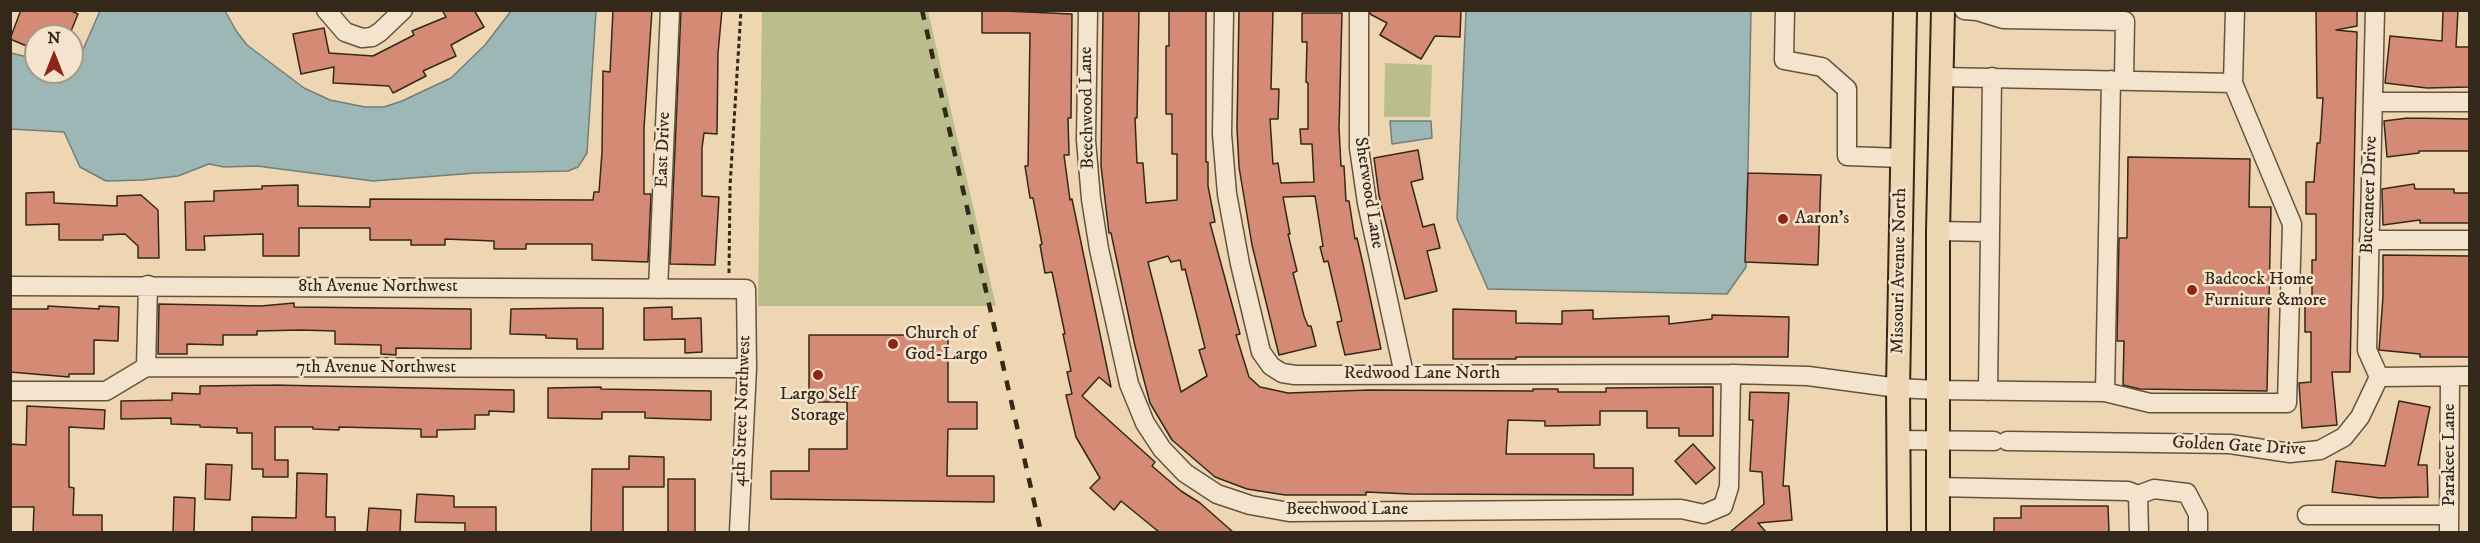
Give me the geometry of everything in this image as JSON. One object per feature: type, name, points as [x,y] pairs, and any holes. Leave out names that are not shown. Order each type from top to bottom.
[{"type":"main road","name":"Missouri Avenue North","points":[[1899,532],[1898,388],[1905,10]]},
{"type":"main road","name":"Missouri Avenue North","points":[[1938,532],[1938,231],[1943,10]]},
{"type":"street","points":[[326,10],[345,32],[362,38],[372,37],[380,32],[403,10]]},
{"type":"street","name":"East Drive","points":[[658,289],[670,10]]},
{"type":"street","name":"Beechwood Lane","points":[[1088,10],[1086,140],[1091,199],[1099,249],[1129,384],[1144,423],[1162,449],[1185,473],[1216,494],[1250,505],[1289,512],[1681,509],[1704,514],[1724,506],[1730,487],[1731,374]]},
{"type":"street","name":"Redwood Lane North","points":[[1224,10],[1222,134],[1227,194],[1240,264],[1261,352],[1271,366],[1282,373],[1295,375],[1731,374],[1808,376],[1898,388],[2105,392],[2150,403],[2287,402],[2292,224],[2233,83]]},
{"type":"street","name":"Sherwood Lane","points":[[1359,10],[1359,148],[1367,203],[1404,374]]},
{"type":"street","points":[[1785,10],[1784,60],[1822,66],[1847,89],[1847,156],[1902,158]]},
{"type":"street","points":[[1964,10],[1993,13],[2003,19],[2125,21],[2118,80],[2105,392]]},
{"type":"street","points":[[1941,77],[2233,83],[2235,10]]},
{"type":"street","name":"Buccaneer Drive","points":[[2374,10],[2367,350],[2379,377]]},
{"type":"street","points":[[1988,391],[1992,77]]},
{"type":"street","points":[[2373,102],[2469,102]]},
{"type":"street","points":[[1938,231],[1990,232]]},
{"type":"street","points":[[2369,240],[2469,240]]},
{"type":"street","points":[[10,391],[106,391],[146,367],[148,285]]},
{"type":"street","name":"8th Avenue Northwest","points":[[10,286],[738,289]]},
{"type":"street","name":"4th Street Northwest","points":[[738,289],[747,368],[739,532]]},
{"type":"street","name":"7th Avenue Northwest","points":[[146,367],[747,368]]},
{"type":"street","points":[[2379,377],[2469,376]]},
{"type":"street","name":"Golden Gate Drive","points":[[1898,440],[2230,444],[2290,453],[2320,450],[2344,437],[2360,417],[2379,377]]},
{"type":"street","name":"Parakeet Lane","points":[[2449,524],[2450,377]]},
{"type":"street","points":[[1937,487],[2128,491],[2138,495],[2154,489],[2187,493],[2198,514],[2198,532]]},
{"type":"street","points":[[2138,495],[2139,532]]},
{"type":"street","points":[[2307,515],[2449,524]]},
{"type":"path","points":[[738,289],[729,266],[730,186],[741,10]]},
{"type":"green space","points":[[762,11],[928,11],[996,306],[758,306]]},
{"type":"green space","points":[[1385,63],[1432,65],[1430,117],[1384,117]]},
{"type":"water","points":[[100,11],[225,11],[247,45],[304,88],[330,100],[365,107],[384,107],[451,78],[485,45],[511,11],[596,11],[587,153],[578,167],[568,171],[475,173],[373,181],[257,166],[224,167],[209,164],[178,176],[106,181],[80,167],[64,132],[10,129],[11,53],[24,56],[24,84],[84,84],[84,46]]},
{"type":"water","points":[[1466,11],[1751,11],[1746,267],[1727,294],[1488,289],[1457,219]]},
{"type":"water","points":[[1390,121],[1431,121],[1432,138],[1392,144]]},
{"type":"building","points":[[21,10],[69,10],[78,14],[74,24],[24,24],[24,45],[10,39]]},
{"type":"building","points":[[442,10],[474,10],[484,27],[451,45],[456,56],[423,71],[426,76],[393,93],[389,86],[333,83],[334,67],[301,74],[293,34],[324,28],[329,53],[373,56],[414,35],[412,31],[446,17]]},
{"type":"building","points":[[613,10],[652,10],[644,128],[644,194],[651,194],[648,262],[592,260],[592,244],[526,244],[526,249],[494,249],[494,241],[445,239],[445,245],[411,245],[411,240],[370,240],[370,228],[299,228],[299,256],[263,256],[263,234],[204,236],[205,250],[186,250],[185,202],[214,201],[214,191],[298,185],[298,206],[370,207],[370,199],[593,200],[594,192],[599,192],[603,71],[610,72]]},
{"type":"building","points":[[681,10],[722,10],[718,53],[717,134],[704,133],[702,148],[702,196],[719,197],[715,265],[670,264]]},
{"type":"building","points":[[982,10],[1072,14],[1069,155],[1064,155],[1070,200],[1072,199],[1111,387],[1099,377],[1082,396],[1155,462],[1152,466],[1233,532],[1159,532],[1121,501],[1114,510],[1090,488],[1100,478],[1076,437],[1066,395],[1072,394],[1067,372],[1071,371],[1063,334],[1065,334],[1052,272],[1045,273],[1040,245],[1042,244],[1033,198],[1030,198],[1025,166],[1028,166],[1030,33],[982,33]]},
{"type":"building","points":[[1103,10],[1139,10],[1137,118],[1135,118],[1137,163],[1143,163],[1146,203],[1177,200],[1177,154],[1172,154],[1172,114],[1166,114],[1166,46],[1169,46],[1169,10],[1206,10],[1206,162],[1208,162],[1208,186],[1215,222],[1210,223],[1240,334],[1236,335],[1249,377],[1260,387],[1288,393],[1369,390],[1533,391],[1533,389],[1558,389],[1558,392],[1606,392],[1606,388],[1713,387],[1713,436],[1679,436],[1679,428],[1647,428],[1647,411],[1600,411],[1600,425],[1545,426],[1545,421],[1508,420],[1506,454],[1594,454],[1594,468],[1633,468],[1633,495],[1366,492],[1366,495],[1285,495],[1247,489],[1215,477],[1172,440],[1150,403],[1135,346],[1111,233],[1109,233],[1101,166]],"holes":[[[1168,256],[1171,262],[1180,260],[1182,270],[1185,269],[1205,348],[1199,350],[1207,376],[1181,392],[1148,262]]]},
{"type":"building","points":[[1370,10],[1461,10],[1460,37],[1435,36],[1421,59],[1380,35],[1387,23],[1370,14]]},
{"type":"building","points":[[2316,10],[2357,10],[2357,26],[2336,30],[2357,32],[2350,372],[2332,372],[2337,425],[2302,428],[2299,383],[2311,382],[2311,332],[2305,332],[2305,300],[2312,300],[2312,260],[2316,260],[2316,214],[2306,214],[2306,182],[2314,182],[2317,143],[2320,143],[2323,98],[2317,98]]},
{"type":"building","points":[[2443,10],[2458,10],[2456,47],[2469,47],[2469,87],[2427,88],[2385,83],[2390,36],[2442,41]]},
{"type":"building","points":[[1239,11],[1273,11],[1271,89],[1279,89],[1278,119],[1270,119],[1273,164],[1278,163],[1281,183],[1314,182],[1312,144],[1301,144],[1300,129],[1308,129],[1307,42],[1302,42],[1302,13],[1342,13],[1339,128],[1341,166],[1344,166],[1346,201],[1349,201],[1355,239],[1357,238],[1381,349],[1345,355],[1337,322],[1342,321],[1328,261],[1324,262],[1320,247],[1323,246],[1315,196],[1283,197],[1290,234],[1288,234],[1297,271],[1293,273],[1304,316],[1308,326],[1311,326],[1316,346],[1279,355],[1252,245],[1239,167],[1237,128]]},
{"type":"building","points":[[2408,118],[2469,119],[2469,151],[2419,151],[2419,153],[2387,157],[2384,121]]},
{"type":"building","points":[[1418,150],[1423,179],[1411,182],[1423,227],[1434,224],[1440,248],[1427,251],[1437,291],[1405,299],[1379,196],[1374,158]]},
{"type":"building","name":"Badcock Home Furniture &more","points":[[2128,157],[2250,159],[2249,207],[2271,207],[2267,391],[2140,389],[2123,385],[2124,341],[2117,341],[2119,238],[2127,238]]},
{"type":"building","name":"Aaron's","points":[[1748,173],[1821,175],[1818,265],[1745,262]]},
{"type":"building","points":[[2414,184],[2415,189],[2454,189],[2454,193],[2469,193],[2469,223],[2420,223],[2420,220],[2383,225],[2382,189]]},
{"type":"building","points":[[54,192],[54,203],[117,206],[117,196],[141,195],[158,210],[159,258],[138,258],[138,246],[125,234],[103,235],[103,240],[59,240],[59,224],[26,225],[26,193]]},
{"type":"building","points":[[2383,255],[2469,256],[2469,357],[2420,357],[2420,354],[2379,350]]},
{"type":"building","points":[[294,303],[294,307],[471,309],[471,349],[396,348],[396,355],[381,354],[381,345],[335,344],[335,331],[301,330],[257,331],[257,335],[223,335],[223,345],[187,344],[187,354],[158,354],[159,304],[261,306]]},
{"type":"building","points":[[48,306],[99,309],[99,306],[119,307],[118,341],[94,340],[94,374],[69,374],[69,377],[10,372],[10,309],[48,309]]},
{"type":"building","points":[[672,307],[672,319],[701,318],[702,352],[685,353],[685,339],[644,340],[644,308]]},
{"type":"building","points":[[603,308],[603,349],[577,349],[577,339],[510,334],[511,309]]},
{"type":"building","points":[[1453,309],[1516,311],[1516,323],[1562,324],[1562,311],[1593,310],[1593,319],[1669,316],[1669,324],[1712,319],[1712,315],[1789,317],[1788,357],[1453,359]]},
{"type":"building","points":[[809,335],[948,335],[948,402],[977,402],[977,429],[948,429],[947,476],[994,476],[994,502],[771,499],[771,471],[809,471],[809,449],[847,449],[847,402],[809,402]]},
{"type":"building","points":[[273,385],[514,390],[514,412],[489,411],[489,415],[475,415],[475,429],[437,430],[437,437],[421,437],[421,429],[339,427],[339,430],[275,427],[275,460],[288,460],[288,477],[263,477],[263,469],[252,469],[252,433],[237,433],[237,428],[171,424],[171,418],[121,419],[121,401],[172,400],[172,393],[200,394],[200,386]]},
{"type":"building","points":[[601,387],[601,389],[711,391],[711,420],[645,418],[645,412],[602,412],[602,419],[548,418],[548,388]]},
{"type":"building","points":[[1750,392],[1789,393],[1783,486],[1789,486],[1792,520],[1758,523],[1766,532],[1730,532],[1764,504],[1762,472],[1750,471],[1753,420],[1749,420]]},
{"type":"building","points":[[2399,401],[2430,407],[2418,465],[2427,465],[2428,497],[2380,498],[2332,492],[2336,461],[2385,466]]},
{"type":"building","points":[[27,406],[105,410],[104,429],[69,427],[69,487],[74,488],[73,515],[102,515],[102,532],[33,532],[34,507],[10,507],[10,444],[26,445]]},
{"type":"building","points":[[1693,444],[1715,468],[1696,484],[1675,461]]},
{"type":"building","points":[[629,456],[664,457],[664,487],[623,487],[623,532],[591,532],[592,469],[629,469]]},
{"type":"building","points":[[206,464],[232,465],[230,500],[205,499]]},
{"type":"building","points":[[297,473],[327,474],[326,517],[335,517],[335,532],[252,532],[252,517],[296,518]]},
{"type":"building","points":[[668,479],[695,479],[695,532],[668,532]]},
{"type":"building","points":[[417,494],[454,496],[454,507],[496,507],[496,532],[465,532],[465,523],[415,522]]},
{"type":"building","points":[[174,497],[195,498],[194,532],[173,532]]},
{"type":"building","points":[[2021,506],[2108,506],[2109,532],[1994,532],[1994,518],[2021,518]]},
{"type":"building","points":[[369,508],[401,510],[400,532],[367,532]]},
{"type":"railway","points":[[922,10],[1041,532]]},
{"type":"place","name":"Aaron's","points":[[1783,219]]},
{"type":"place","name":"Badcock Home Furniture &more","points":[[2192,290]]},
{"type":"place","name":"Church of God-Largo","points":[[893,344]]},
{"type":"place","name":"Largo Self Storage","points":[[818,375]]}]
